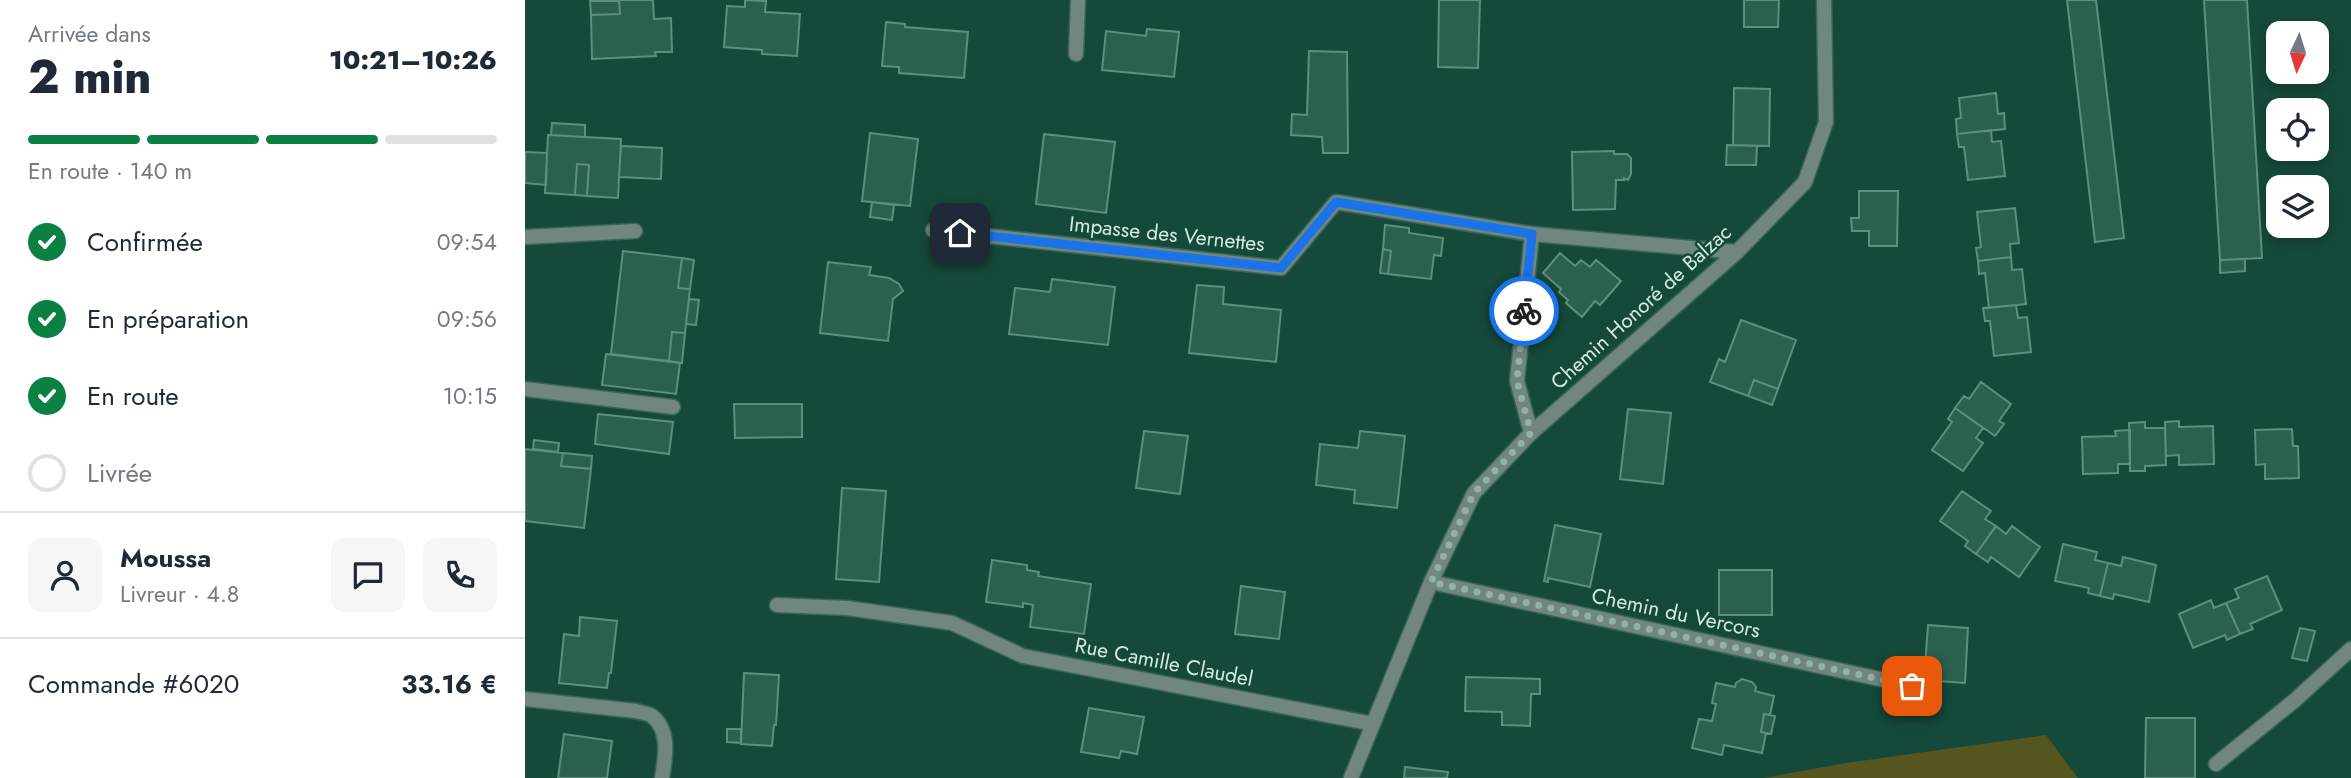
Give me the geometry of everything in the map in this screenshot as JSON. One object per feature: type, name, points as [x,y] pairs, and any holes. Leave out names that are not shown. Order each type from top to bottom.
[{"type":"street","points":[[1076,54],[1078,0]]},
{"type":"street","name":"Chemin Honoré de Balzac","points":[[1351,778],[1431,582],[1474,493],[1531,433],[1737,252],[1805,182],[1826,122],[1824,0]]},
{"type":"street","name":"Impasse des Vernettes","points":[[933,230],[1281,268],[1336,202],[1532,234]]},
{"type":"street","points":[[525,237],[635,231]]},
{"type":"street","points":[[1531,433],[1517,381],[1532,234],[1737,252]]},
{"type":"street","points":[[525,390],[673,407]]},
{"type":"street","name":"Chemin du Vercors","points":[[1431,582],[1912,686]]},
{"type":"street","name":"Rue Camille Claudel","points":[[777,605],[847,608],[953,624],[1023,656],[1373,724]]},
{"type":"street","points":[[2216,764],[2294,701],[2351,649]]},
{"type":"street","points":[[525,699],[652,715],[662,729],[666,751],[662,778]]},
{"type":"shaded area","points":[[2046,735],[2078,778],[1763,778],[1846,763]]},
{"type":"building","points":[[619,0],[653,0],[654,19],[671,18],[672,52],[655,52],[656,56],[592,59],[591,15],[620,14]]},
{"type":"building","points":[[745,0],[766,1],[765,12],[800,14],[797,56],[762,54],[762,50],[724,47],[727,6],[745,7]]},
{"type":"building","points":[[1439,0],[1480,0],[1478,68],[1438,67]]},
{"type":"building","points":[[1744,0],[1779,0],[1778,27],[1744,27]]},
{"type":"building","points":[[2067,0],[2096,0],[2124,238],[2095,242]]},
{"type":"building","points":[[2204,0],[2247,0],[2262,258],[2220,260]]},
{"type":"building","points":[[590,1],[619,1],[620,14],[591,15]]},
{"type":"building","points":[[886,22],[905,24],[905,27],[968,32],[964,78],[899,73],[899,67],[882,66]]},
{"type":"building","points":[[1147,29],[1179,32],[1174,77],[1102,70],[1106,31],[1146,36]]},
{"type":"building","points":[[1309,51],[1347,52],[1348,153],[1323,153],[1322,137],[1291,135],[1292,114],[1307,115]]},
{"type":"building","points":[[1734,88],[1770,89],[1769,146],[1733,145]]},
{"type":"building","points":[[1996,93],[1998,114],[2004,113],[2005,129],[1957,134],[1956,119],[1961,118],[1959,98]]},
{"type":"building","points":[[552,123],[585,125],[585,137],[551,135]]},
{"type":"building","points":[[1991,130],[1992,142],[2001,141],[2005,176],[1968,180],[1964,147],[1959,147],[1957,134]]},
{"type":"building","points":[[870,133],[918,139],[910,206],[862,201]]},
{"type":"building","points":[[1044,134],[1115,142],[1106,213],[1036,204]]},
{"type":"building","points":[[548,135],[621,139],[618,198],[587,196],[589,165],[577,164],[575,195],[545,193]]},
{"type":"building","points":[[1727,145],[1757,146],[1756,165],[1726,165]]},
{"type":"building","points":[[621,146],[662,148],[661,179],[619,177]]},
{"type":"building","points":[[1614,151],[1614,154],[1627,154],[1631,158],[1631,174],[1628,180],[1616,180],[1615,209],[1573,210],[1572,152]]},
{"type":"building","points":[[525,152],[547,153],[546,185],[525,183]]},
{"type":"building","points":[[577,164],[589,165],[587,196],[575,195]]},
{"type":"building","points":[[1859,191],[1898,191],[1897,246],[1869,246],[1869,231],[1852,231],[1851,218],[1859,218]]},
{"type":"building","points":[[872,202],[894,205],[892,220],[870,217]]},
{"type":"building","points":[[2015,208],[2019,243],[2010,244],[2011,257],[1978,261],[1976,248],[1981,247],[1977,212]]},
{"type":"building","points":[[1385,225],[1409,228],[1409,233],[1443,238],[1441,256],[1434,255],[1431,279],[1388,274],[1391,251],[1383,249]]},
{"type":"building","points":[[1383,249],[1391,251],[1388,274],[1380,273]]},
{"type":"building","points":[[623,251],[682,258],[678,288],[690,289],[685,333],[672,332],[669,361],[611,354]]},
{"type":"building","points":[[1560,253],[1575,266],[1581,260],[1590,267],[1596,260],[1621,281],[1600,305],[1595,301],[1582,317],[1566,303],[1568,300],[1559,292],[1561,289],[1543,273]]},
{"type":"building","points":[[2011,257],[2012,270],[2022,269],[2026,304],[1989,308],[1985,273],[1979,274],[1978,261]]},
{"type":"building","points":[[682,258],[694,260],[690,289],[678,288]]},
{"type":"building","points":[[2245,259],[2245,271],[2220,273],[2220,260]]},
{"type":"building","points":[[828,262],[871,267],[869,275],[889,278],[899,284],[903,291],[893,299],[888,341],[820,333]]},
{"type":"building","points":[[1052,279],[1115,287],[1108,345],[1009,334],[1015,288],[1050,292]]},
{"type":"building","points":[[1197,285],[1224,287],[1223,304],[1281,310],[1276,362],[1189,353]]},
{"type":"building","points":[[689,299],[699,300],[696,325],[686,324]]},
{"type":"building","points":[[2016,305],[2018,318],[2027,317],[2031,352],[1994,356],[1990,321],[1985,321],[1983,308]]},
{"type":"building","points":[[1741,320],[1796,340],[1778,389],[1754,380],[1748,396],[1710,382],[1719,359],[1725,362]]},
{"type":"building","points":[[672,332],[685,333],[682,363],[669,361]]},
{"type":"building","points":[[606,354],[680,363],[676,394],[602,385]]},
{"type":"building","points":[[1754,380],[1778,389],[1772,405],[1748,396]]},
{"type":"building","points":[[1981,382],[2011,404],[1999,421],[2004,424],[1995,436],[1955,408],[1964,396],[1969,399]]},
{"type":"building","points":[[734,404],[802,404],[802,437],[735,438]]},
{"type":"building","points":[[1955,408],[1983,428],[1976,438],[1983,443],[1963,471],[1932,450],[1952,422],[1948,419]]},
{"type":"building","points":[[1628,409],[1671,413],[1663,484],[1620,479]]},
{"type":"building","points":[[598,414],[673,422],[669,454],[595,444]]},
{"type":"building","points":[[2179,421],[2179,427],[2213,426],[2214,464],[2179,465],[2179,455],[2166,456],[2165,422]]},
{"type":"building","points":[[2145,422],[2145,428],[2165,428],[2166,465],[2145,466],[2145,471],[2130,471],[2129,423]]},
{"type":"building","points":[[2292,429],[2293,446],[2298,446],[2299,478],[2265,479],[2265,464],[2256,465],[2255,430]]},
{"type":"building","points":[[2130,430],[2130,464],[2118,464],[2118,473],[2083,474],[2082,437],[2116,436],[2115,431]]},
{"type":"building","points":[[1144,431],[1188,436],[1180,494],[1136,488]]},
{"type":"building","points":[[1360,431],[1405,436],[1397,508],[1354,503],[1355,490],[1316,485],[1320,444],[1358,448]]},
{"type":"building","points":[[534,440],[559,443],[558,452],[533,449]]},
{"type":"building","points":[[525,449],[563,453],[561,466],[591,469],[584,528],[525,521]]},
{"type":"building","points":[[563,453],[592,456],[591,469],[561,466]]},
{"type":"building","points":[[842,488],[886,491],[879,582],[836,579]]},
{"type":"building","points":[[1962,491],[1991,511],[1985,519],[1996,526],[1976,554],[1965,546],[1968,541],[1940,521]]},
{"type":"building","points":[[1555,525],[1601,534],[1590,587],[1548,578],[1548,582],[1544,581]]},
{"type":"building","points":[[1996,526],[2006,534],[2012,526],[2040,547],[2019,577],[1991,557],[1988,562],[1976,554]]},
{"type":"building","points":[[2063,544],[2097,552],[2095,560],[2108,563],[2100,596],[2088,593],[2089,588],[2055,581]]},
{"type":"building","points":[[2123,557],[2156,565],[2149,602],[2114,594],[2113,599],[2100,596],[2108,563],[2121,566]]},
{"type":"building","points":[[992,560],[1027,565],[1027,570],[1039,572],[1038,576],[1091,584],[1084,634],[1030,627],[1033,605],[1023,603],[1023,607],[986,602]]},
{"type":"building","points":[[1719,570],[1772,570],[1772,615],[1719,615]]},
{"type":"building","points":[[2267,576],[2282,610],[2250,624],[2253,629],[2240,634],[2226,603],[2239,598],[2235,589]]},
{"type":"building","points":[[1241,586],[1285,592],[1279,639],[1235,634]]},
{"type":"building","points":[[2211,600],[2214,608],[2226,603],[2240,634],[2227,640],[2225,635],[2193,648],[2179,614]]},
{"type":"building","points":[[580,617],[617,621],[607,688],[559,683],[564,634],[579,636]]},
{"type":"building","points":[[1928,625],[1968,628],[1965,683],[1924,680]]},
{"type":"building","points":[[2300,628],[2315,631],[2307,661],[2292,658]]},
{"type":"building","points":[[744,673],[779,675],[772,746],[741,744]]},
{"type":"building","points":[[1466,677],[1540,679],[1540,694],[1531,694],[1530,726],[1502,725],[1502,712],[1465,711]]},
{"type":"building","points":[[1742,679],[1752,682],[1756,687],[1755,691],[1774,696],[1770,715],[1764,714],[1761,732],[1766,733],[1762,753],[1724,745],[1722,755],[1692,748],[1699,719],[1712,721],[1716,704],[1712,703],[1716,683],[1735,687]]},
{"type":"building","points":[[1089,708],[1144,717],[1137,754],[1121,751],[1119,758],[1081,752]]},
{"type":"building","points":[[1764,714],[1775,716],[1771,734],[1761,732]]},
{"type":"building","points":[[2146,718],[2195,718],[2195,778],[2145,778]]},
{"type":"building","points":[[727,729],[741,729],[741,743],[727,742]]},
{"type":"building","points":[[564,734],[612,741],[607,778],[558,778]]},
{"type":"building","points":[[1405,767],[1448,772],[1447,778],[1404,778]]},
{"type":"way so far","points":[[1524,311],[1517,381],[1531,433],[1474,493],[1431,582],[1912,686]]},
{"type":"route","points":[[960,233],[1281,268],[1336,202],[1532,234],[1524,311]]}]
